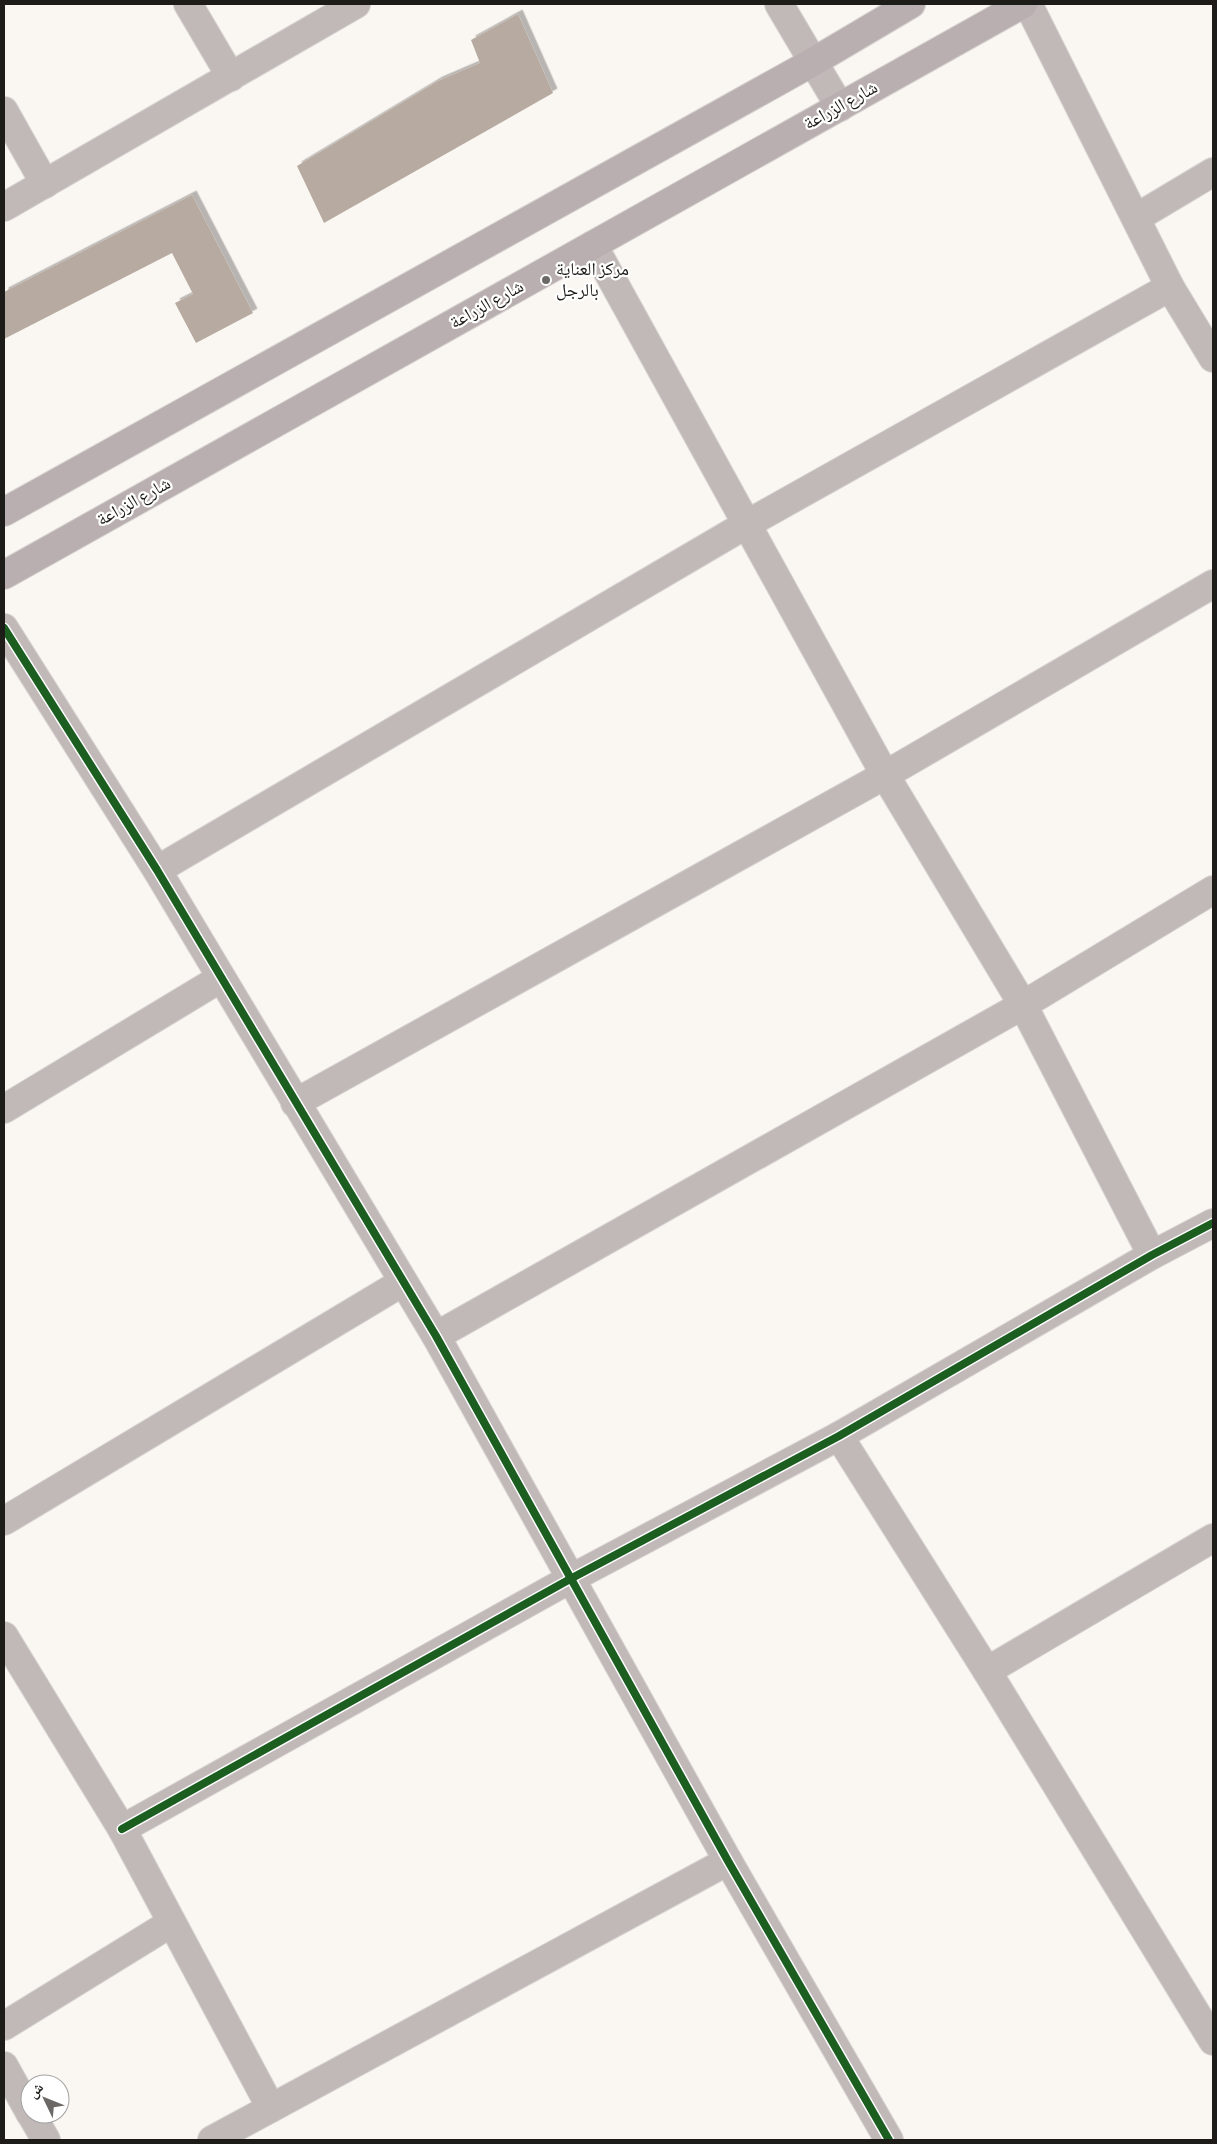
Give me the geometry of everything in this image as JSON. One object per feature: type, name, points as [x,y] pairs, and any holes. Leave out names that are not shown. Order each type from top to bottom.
[{"type":"main road","points":[[4,512],[813,62],[911,4]]},
{"type":"main road","name":"شارع الزراعة","points":[[4,574],[1023,4]]},
{"type":"street","points":[[188,4],[231,77]]},
{"type":"street","points":[[4,207],[356,4]]},
{"type":"street","points":[[779,4],[840,107]]},
{"type":"street","points":[[1028,4],[1170,287],[1213,358]]},
{"type":"street","points":[[4,111],[45,184]]},
{"type":"street","points":[[1136,218],[1213,172]]},
{"type":"street","points":[[594,245],[885,775],[1022,1005],[1152,1255]]},
{"type":"street","points":[[157,870],[747,524],[1170,287]]},
{"type":"street","points":[[295,1103],[885,775],[1213,584]]},
{"type":"street","points":[[4,628],[157,870],[436,1336],[728,1861],[889,2140]]},
{"type":"street","points":[[436,1336],[1022,1005],[1213,890]]},
{"type":"street","points":[[4,1109],[221,978]]},
{"type":"street","points":[[122,1829],[572,1578],[839,1436],[1152,1255],[1213,1223]]},
{"type":"street","points":[[4,1521],[403,1282]]},
{"type":"street","points":[[839,1436],[987,1671],[1213,2041]]},
{"type":"street","points":[[987,1671],[1213,1538]]},
{"type":"street","points":[[4,1636],[122,1829],[271,2108]]},
{"type":"street","points":[[212,2140],[728,1861]]},
{"type":"street","points":[[4,2026],[172,1922]]},
{"type":"street","points":[[4,2066],[20,2095]]},
{"type":"street","points":[[37,2124],[46,2140]]},
{"type":"building","points":[[518,14],[553,93],[324,223],[297,166],[438,81],[480,63],[471,40]]},
{"type":"building","points":[[192,195],[253,313],[196,343],[175,303],[193,294],[172,253],[4,339],[4,292]]},
{"type":"cycle path","points":[[4,628],[157,870],[436,1336],[728,1861],[889,2140]]},
{"type":"cycle path","points":[[122,1829],[572,1578],[839,1436],[1152,1255],[1213,1223]]},
{"type":"place","name":"مركز العناية بالرجل","points":[[546,280]]}]
